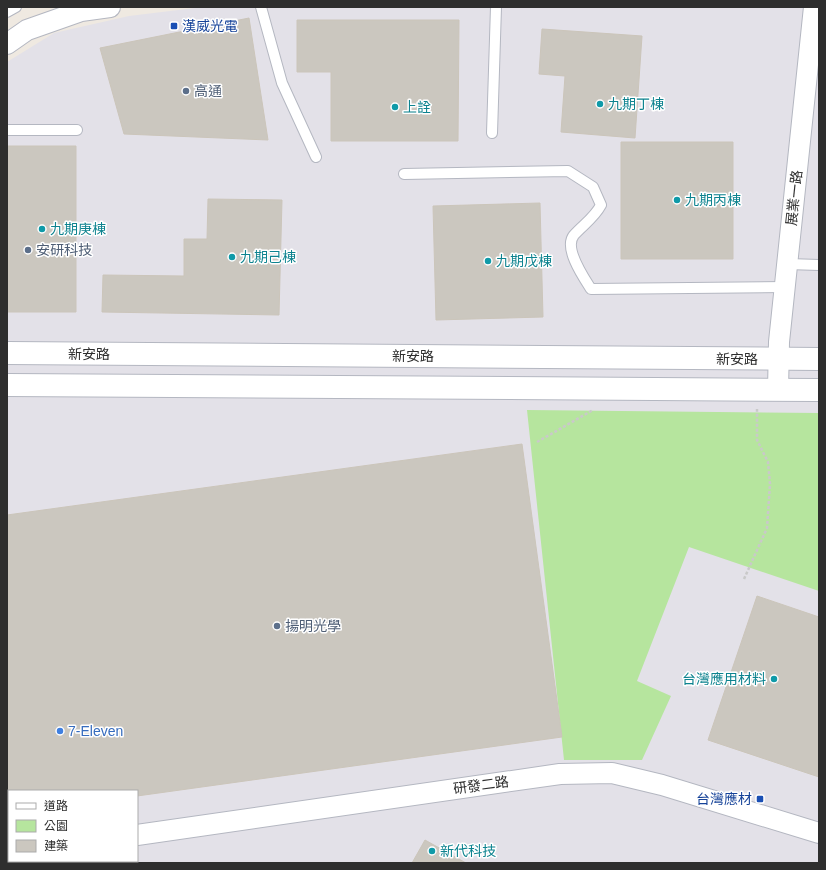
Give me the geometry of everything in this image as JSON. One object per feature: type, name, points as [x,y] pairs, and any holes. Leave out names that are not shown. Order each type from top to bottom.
[{"type":"street","points":[[7,44],[27,30],[81,11],[110,7]]},
{"type":"street","name":"展業一路","points":[[778,390],[778,359],[814,7]]},
{"type":"street","name":"新安路","points":[[7,353],[819,359]]},
{"type":"street","points":[[7,385],[819,390]]},
{"type":"street","name":"研發二路","points":[[138,835],[552,775],[612,773],[662,785],[819,833]]},
{"type":"lane","points":[[7,12],[16,7]]},
{"type":"lane","points":[[261,7],[282,83],[316,157]]},
{"type":"lane","points":[[492,133],[496,7]]},
{"type":"lane","points":[[7,130],[77,130]]},
{"type":"lane","points":[[404,174],[568,170],[593,187],[601,205],[596,215],[572,237],[570,248],[577,265],[591,289],[785,287]]},
{"type":"lane","points":[[788,264],[819,265]]},
{"type":"path","points":[[744,578],[767,528],[770,484],[768,462],[757,440],[758,406]]},
{"type":"path","points":[[537,442],[594,409]]},
{"type":"shaded area","points":[[203,7],[819,7],[819,863],[7,863],[7,62],[54,33],[129,16]]},
{"type":"green space","points":[[527,410],[819,413],[819,591],[689,547],[637,681],[671,696],[642,760],[564,760]]},
{"type":"building","name":"高通","points":[[249,18],[268,140],[124,134],[100,48]]},
{"type":"building","name":"上詮","points":[[297,20],[459,20],[458,141],[331,141],[331,72],[297,72]]},
{"type":"building","name":"九期丁棟","points":[[542,29],[642,36],[635,138],[561,132],[565,76],[539,74]]},
{"type":"building","name":"九期丙棟","points":[[621,142],[733,142],[733,259],[621,259]]},
{"type":"building","name":"九期庚棟","points":[[7,146],[76,146],[76,312],[7,312]]},
{"type":"building","name":"九期己棟","points":[[208,199],[282,200],[279,315],[102,312],[103,275],[184,276],[184,239],[207,239]]},
{"type":"building","name":"九期戊棟","points":[[540,203],[543,317],[436,320],[433,206]]},
{"type":"building","name":"揚明光學","points":[[522,444],[562,737],[138,796],[138,790],[8,790],[7,814],[7,515]]},
{"type":"building","name":"台灣應用材料","points":[[757,596],[819,617],[819,777],[708,740]]},
{"type":"building","name":"新代科技","points":[[425,840],[466,863],[412,863]]},
{"type":"place","name":"漢威光電","points":[[174,26]]},
{"type":"place","name":"高通","points":[[186,91]]},
{"type":"place","name":"九期丁棟","points":[[600,104]]},
{"type":"place","name":"上詮","points":[[395,107]]},
{"type":"place","name":"九期丙棟","points":[[677,200]]},
{"type":"place","name":"九期庚棟","points":[[42,229]]},
{"type":"place","name":"安研科技","points":[[28,250]]},
{"type":"place","name":"九期己棟","points":[[232,257]]},
{"type":"place","name":"九期戊棟","points":[[488,261]]},
{"type":"place","name":"揚明光學","points":[[277,626]]},
{"type":"place","name":"台灣應用材料","points":[[774,679]]},
{"type":"place","name":"7-Eleven","points":[[60,731]]},
{"type":"place","name":"台灣應材","points":[[760,799]]},
{"type":"place","name":"新代科技","points":[[432,851]]}]
